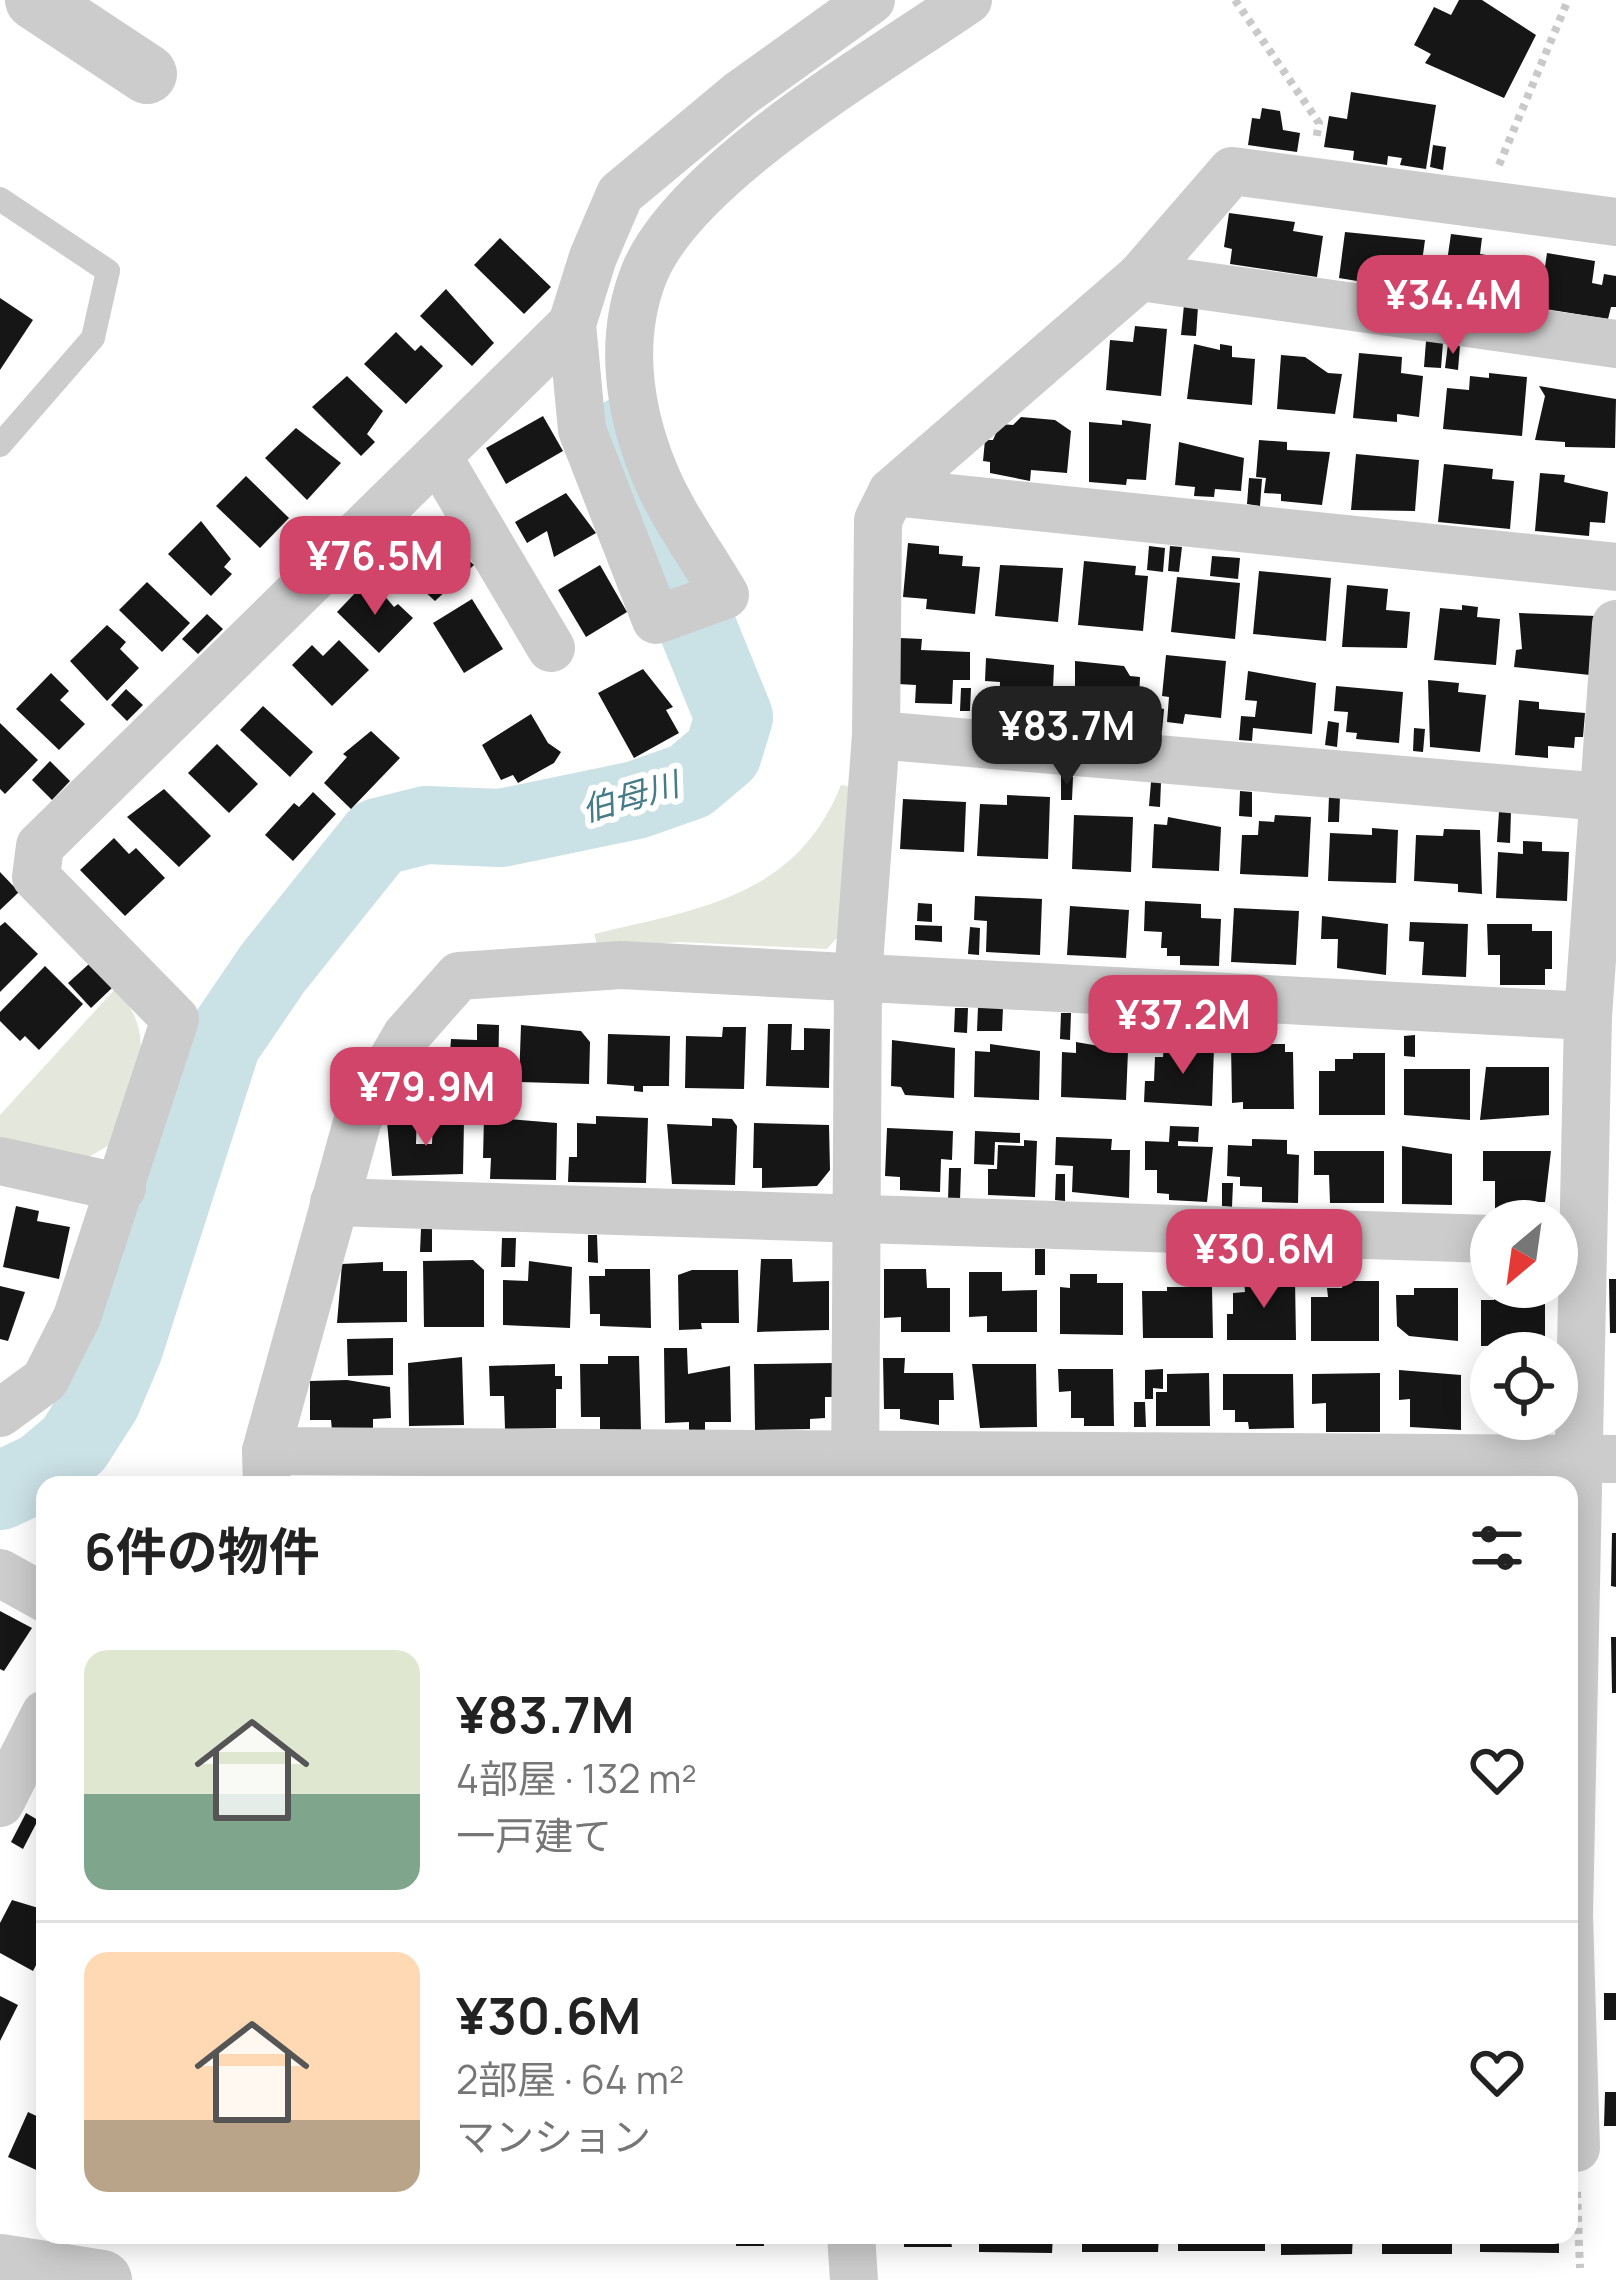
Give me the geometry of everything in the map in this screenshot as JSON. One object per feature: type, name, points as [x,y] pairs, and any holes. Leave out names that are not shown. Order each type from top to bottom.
[{"type":"street","points":[[35,0],[147,74]]},
{"type":"street","points":[[0,1413],[22,1375],[77,1317],[175,1019],[36,878],[40,846],[572,324],[620,194],[740,94],[871,0]]},
{"type":"street","points":[[572,324],[583,430],[656,620],[725,596],[653,471],[634,408],[626,341],[644,273],[675,221],[782,129],[968,0]]},
{"type":"street","points":[[855,1470],[858,977],[876,735],[878,520],[892,492],[1140,277],[1232,171],[1616,222]]},
{"type":"street","points":[[1140,277],[1616,344]]},
{"type":"street","points":[[438,457],[551,648]]},
{"type":"street","points":[[892,492],[1616,567]]},
{"type":"street","points":[[1573,1200],[1616,624]]},
{"type":"street","points":[[876,735],[1603,797]]},
{"type":"street","points":[[1588,1016],[621,965],[459,976],[406,1036],[358,1118],[266,1468],[855,1470],[1599,1459]]},
{"type":"street","points":[[0,1161],[122,1188]]},
{"type":"street","points":[[334,1202],[1470,1238]]},
{"type":"street","points":[[1578,1301],[1599,1459],[1578,1631]]},
{"type":"street","points":[[0,1574],[36,1593]]},
{"type":"street","points":[[0,1803],[36,1732]]},
{"type":"street","points":[[852,2244],[854,2280]]},
{"type":"street","points":[[0,2264],[102,2280]]},
{"type":"lane","points":[[0,199],[108,271],[93,338],[0,445]]},
{"type":"path","points":[[1235,0],[1319,123],[1307,179]]},
{"type":"path","points":[[1483,204],[1568,0]]},
{"type":"path","points":[[1578,2238],[1580,2268]]},
{"type":"shaded area","points":[[841,785],[853,787],[843,931],[827,949],[680,942],[598,948],[594,934],[706,906],[770,875],[822,823]]},
{"type":"shaded area","points":[[115,989],[138,1025],[141,1043],[140,1062],[116,1141],[82,1161],[0,1142],[0,1115]]},
{"type":"building","points":[[1459,0],[1482,0],[1536,35],[1504,98],[1425,63],[1431,54],[1414,45],[1434,7],[1451,15]]},
{"type":"building","points":[[1351,92],[1436,105],[1426,169],[1400,165],[1402,158],[1388,156],[1387,165],[1353,160],[1354,151],[1324,147],[1329,116],[1347,119]]},
{"type":"building","points":[[1262,108],[1280,111],[1283,130],[1300,133],[1297,152],[1248,145],[1252,118],[1260,119]]},
{"type":"building","points":[[1433,145],[1446,147],[1443,170],[1430,167]]},
{"type":"building","points":[[1229,213],[1295,222],[1293,231],[1323,236],[1317,277],[1230,264],[1232,249],[1224,247]]},
{"type":"building","points":[[1345,232],[1425,240],[1418,291],[1339,278]]},
{"type":"building","points":[[1451,234],[1482,238],[1480,254],[1529,262],[1523,304],[1455,294],[1457,284],[1444,282]]},
{"type":"building","points":[[500,238],[551,287],[524,314],[474,265]]},
{"type":"building","points":[[1547,253],[1595,261],[1592,283],[1602,285],[1604,274],[1616,276],[1616,307],[1611,307],[1608,319],[1539,308]]},
{"type":"building","points":[[446,289],[494,343],[472,366],[420,316]]},
{"type":"building","points":[[0,298],[33,320],[0,370]]},
{"type":"building","points":[[1184,305],[1198,307],[1196,336],[1181,335]]},
{"type":"building","points":[[1135,326],[1167,329],[1161,396],[1106,390],[1110,340],[1133,342]]},
{"type":"building","points":[[396,332],[415,351],[421,345],[443,366],[406,404],[364,364]]},
{"type":"building","points":[[1426,341],[1443,343],[1441,368],[1424,367]]},
{"type":"building","points":[[1194,344],[1220,350],[1220,344],[1232,346],[1232,357],[1255,359],[1252,405],[1187,399]]},
{"type":"building","points":[[1448,344],[1460,345],[1458,370],[1445,368]]},
{"type":"building","points":[[1359,353],[1402,357],[1401,373],[1423,376],[1419,417],[1397,414],[1397,422],[1353,418]]},
{"type":"building","points":[[1281,355],[1305,357],[1328,373],[1342,374],[1335,414],[1277,409]]},
{"type":"building","points":[[1489,373],[1527,377],[1522,436],[1443,429],[1447,388],[1469,390],[1470,376],[1489,378]]},
{"type":"building","points":[[347,376],[383,411],[367,434],[375,442],[361,456],[312,407]]},
{"type":"building","points":[[1539,386],[1616,399],[1615,448],[1565,447],[1565,442],[1535,440],[1545,396]]},
{"type":"building","points":[[543,416],[563,451],[506,484],[486,448]]},
{"type":"building","points":[[1021,417],[1055,420],[1071,431],[1067,473],[1031,470],[1030,481],[990,473],[990,462],[983,461],[985,440],[993,440],[1000,424],[1013,425]]},
{"type":"building","points":[[1122,420],[1151,424],[1146,480],[1127,479],[1126,485],[1089,482],[1089,422],[1122,425]]},
{"type":"building","points":[[296,428],[341,463],[307,500],[265,458]]},
{"type":"building","points":[[1259,440],[1287,442],[1287,450],[1330,452],[1322,505],[1281,501],[1281,494],[1264,493],[1266,478],[1256,477]]},
{"type":"building","points":[[1179,442],[1244,458],[1241,491],[1215,489],[1214,497],[1194,496],[1195,487],[1175,485]]},
{"type":"building","points":[[1356,454],[1419,460],[1415,511],[1351,510]]},
{"type":"building","points":[[1444,464],[1493,469],[1492,479],[1514,481],[1510,529],[1438,522]]},
{"type":"building","points":[[1540,473],[1565,475],[1564,482],[1608,492],[1605,523],[1590,522],[1589,536],[1535,531]]},
{"type":"building","points":[[246,476],[289,518],[260,548],[216,506]]},
{"type":"building","points":[[1249,478],[1262,479],[1260,506],[1247,504]]},
{"type":"building","points":[[566,493],[596,533],[554,557],[547,531],[527,543],[515,522]]},
{"type":"building","points":[[201,521],[231,559],[224,567],[232,574],[211,596],[168,554]]},
{"type":"building","points":[[432,526],[474,565],[435,601],[395,564]]},
{"type":"building","points":[[908,543],[939,546],[939,554],[963,556],[962,566],[980,567],[975,614],[926,609],[927,599],[903,597]]},
{"type":"building","points":[[1149,546],[1165,548],[1163,572],[1147,570]]},
{"type":"building","points":[[1170,546],[1182,547],[1179,572],[1168,571]]},
{"type":"building","points":[[1212,556],[1240,558],[1238,579],[1210,576]]},
{"type":"building","points":[[1084,561],[1136,566],[1135,575],[1148,576],[1143,631],[1078,625]]},
{"type":"building","points":[[600,565],[627,612],[586,637],[558,590]]},
{"type":"building","points":[[1000,565],[1063,568],[1058,622],[995,616]]},
{"type":"building","points":[[1259,571],[1331,578],[1326,641],[1253,634]]},
{"type":"building","points":[[1177,577],[1240,583],[1235,639],[1171,632]]},
{"type":"building","points":[[147,582],[190,623],[162,652],[119,610]]},
{"type":"building","points":[[1347,585],[1388,589],[1386,610],[1410,612],[1407,648],[1342,647]]},
{"type":"building","points":[[377,587],[394,607],[398,604],[413,618],[379,653],[337,612],[359,589],[367,597]]},
{"type":"building","points":[[472,599],[503,649],[464,673],[433,623]]},
{"type":"building","points":[[1462,605],[1478,607],[1477,617],[1500,619],[1496,665],[1434,660],[1440,608],[1462,610]]},
{"type":"building","points":[[1519,613],[1596,616],[1590,675],[1514,667],[1516,650],[1522,649]]},
{"type":"building","points":[[207,614],[223,629],[198,654],[182,639]]},
{"type":"building","points":[[107,625],[126,642],[120,649],[139,668],[107,701],[70,661]]},
{"type":"building","points":[[900,638],[922,639],[921,650],[970,652],[970,680],[953,680],[952,704],[915,703],[916,685],[898,684]]},
{"type":"building","points":[[339,640],[369,670],[332,706],[292,665],[312,645],[323,656]]},
{"type":"building","points":[[1166,655],[1226,661],[1221,718],[1185,714],[1183,724],[1167,722],[1169,697],[1162,696]]},
{"type":"building","points":[[986,658],[1054,665],[1052,713],[999,711],[1000,682],[985,681]]},
{"type":"building","points":[[1075,661],[1124,666],[1130,676],[1140,677],[1138,722],[1110,720],[1110,714],[1091,714],[1092,708],[1083,707],[1084,689],[1075,688]]},
{"type":"building","points":[[643,669],[673,707],[666,710],[679,733],[634,758],[598,693]]},
{"type":"building","points":[[1248,671],[1316,683],[1312,734],[1253,728],[1252,741],[1239,740],[1241,716],[1255,717],[1257,701],[1245,700]]},
{"type":"building","points":[[51,673],[69,691],[60,700],[85,724],[59,750],[16,709]]},
{"type":"building","points":[[1428,680],[1459,683],[1458,692],[1486,695],[1480,752],[1430,747]]},
{"type":"building","points":[[1336,686],[1403,692],[1399,743],[1356,739],[1357,733],[1346,732],[1348,712],[1334,711]]},
{"type":"building","points":[[961,688],[971,688],[970,711],[960,711]]},
{"type":"building","points":[[126,689],[143,705],[127,721],[111,705]]},
{"type":"building","points":[[1066,699],[1079,700],[1079,724],[1065,723]]},
{"type":"building","points":[[1519,700],[1539,702],[1539,709],[1585,713],[1583,737],[1575,737],[1574,748],[1548,746],[1548,758],[1515,755]]},
{"type":"building","points":[[263,706],[313,752],[290,777],[240,730]]},
{"type":"building","points":[[1153,707],[1164,709],[1162,731],[1151,730]]},
{"type":"building","points":[[531,714],[548,743],[561,752],[554,763],[518,783],[513,775],[501,780],[482,745]]},
{"type":"building","points":[[1328,721],[1339,723],[1337,747],[1325,745]]},
{"type":"building","points":[[0,723],[38,760],[5,794],[0,789]]},
{"type":"building","points":[[1414,728],[1425,729],[1423,752],[1413,751]]},
{"type":"building","points":[[371,731],[400,758],[351,809],[324,783],[347,757],[343,754]]},
{"type":"building","points":[[217,744],[258,784],[229,813],[188,773]]},
{"type":"building","points":[[50,761],[70,781],[52,800],[32,780]]},
{"type":"building","points":[[1061,776],[1073,777],[1072,800],[1061,800]]},
{"type":"building","points":[[1151,782],[1161,782],[1160,807],[1149,806]]},
{"type":"building","points":[[164,789],[211,836],[179,867],[127,817]]},
{"type":"building","points":[[1240,791],[1252,792],[1252,817],[1239,816]]},
{"type":"building","points":[[313,792],[336,814],[293,861],[265,835],[294,803],[299,807]]},
{"type":"building","points":[[1007,795],[1050,797],[1048,859],[977,856],[980,804],[1007,805]]},
{"type":"building","points":[[1329,796],[1340,796],[1339,822],[1328,822]]},
{"type":"building","points":[[903,799],[966,802],[964,852],[900,849]]},
{"type":"building","points":[[1499,811],[1511,811],[1510,843],[1497,842]]},
{"type":"building","points":[[1074,815],[1133,817],[1131,872],[1072,869]]},
{"type":"building","points":[[1275,815],[1311,817],[1308,877],[1240,874],[1242,835],[1258,835],[1259,821],[1274,822]]},
{"type":"building","points":[[1168,817],[1221,827],[1219,871],[1152,868],[1154,824],[1167,825]]},
{"type":"building","points":[[1372,828],[1398,830],[1396,883],[1328,881],[1330,833],[1372,835]]},
{"type":"building","points":[[1444,829],[1480,830],[1482,894],[1458,892],[1458,884],[1414,881],[1416,835],[1443,836]]},
{"type":"building","points":[[114,838],[129,854],[136,848],[165,878],[125,916],[80,870]]},
{"type":"building","points":[[1523,841],[1542,842],[1542,851],[1569,852],[1567,901],[1496,898],[1498,852],[1523,854]]},
{"type":"building","points":[[0,872],[19,892],[0,910]]},
{"type":"building","points":[[975,896],[1042,899],[1040,955],[986,952],[987,921],[974,920]]},
{"type":"building","points":[[1145,901],[1201,904],[1201,918],[1221,919],[1219,966],[1180,965],[1180,956],[1167,956],[1167,948],[1161,948],[1162,932],[1144,931]]},
{"type":"building","points":[[918,903],[932,904],[932,922],[917,921]]},
{"type":"building","points":[[1070,906],[1129,910],[1126,958],[1067,955]]},
{"type":"building","points":[[1234,908],[1299,911],[1296,965],[1231,962]]},
{"type":"building","points":[[1322,916],[1388,924],[1386,975],[1337,968],[1338,939],[1321,939]]},
{"type":"building","points":[[5,922],[38,954],[0,992],[0,926]]},
{"type":"building","points":[[1410,922],[1468,924],[1466,977],[1422,975],[1424,942],[1409,941]]},
{"type":"building","points":[[1487,924],[1532,924],[1532,931],[1552,931],[1552,969],[1545,969],[1545,985],[1500,985],[1500,955],[1488,955]]},
{"type":"building","points":[[915,925],[942,926],[942,942],[915,940]]},
{"type":"building","points":[[970,927],[980,928],[979,955],[968,954]]},
{"type":"building","points":[[89,964],[112,988],[91,1008],[68,983]]},
{"type":"building","points":[[45,966],[83,1004],[39,1050],[25,1036],[20,1041],[0,1021],[0,1012]]},
{"type":"building","points":[[978,1007],[1003,1008],[1002,1031],[977,1031]]},
{"type":"building","points":[[955,1008],[968,1008],[967,1033],[954,1032]]},
{"type":"building","points":[[1061,1013],[1071,1013],[1070,1040],[1060,1039]]},
{"type":"building","points":[[477,1024],[499,1025],[498,1086],[417,1084],[418,1065],[433,1065],[433,1052],[450,1053],[451,1039],[477,1040]]},
{"type":"building","points":[[768,1024],[792,1024],[791,1050],[804,1050],[804,1028],[830,1029],[829,1088],[766,1086]]},
{"type":"building","points":[[521,1025],[581,1031],[590,1042],[589,1084],[519,1082]]},
{"type":"building","points":[[723,1027],[746,1027],[744,1089],[685,1088],[686,1036],[722,1037]]},
{"type":"building","points":[[608,1034],[670,1036],[669,1086],[643,1086],[643,1092],[634,1091],[634,1086],[607,1084]]},
{"type":"building","points":[[1415,1035],[1415,1057],[1404,1056],[1404,1036]]},
{"type":"building","points":[[892,1040],[955,1048],[954,1098],[905,1095],[901,1087],[891,1086]]},
{"type":"building","points":[[1076,1042],[1128,1051],[1126,1100],[1061,1097],[1062,1052],[1076,1053]]},
{"type":"building","points":[[990,1044],[1040,1051],[1039,1100],[974,1097],[975,1051],[990,1052]]},
{"type":"building","points":[[1231,1044],[1285,1044],[1285,1052],[1293,1052],[1294,1109],[1243,1109],[1243,1102],[1232,1103]]},
{"type":"building","points":[[1164,1045],[1214,1047],[1212,1106],[1144,1102],[1145,1081],[1154,1081],[1155,1057],[1163,1057]]},
{"type":"building","points":[[1353,1053],[1385,1053],[1385,1115],[1319,1115],[1319,1071],[1335,1071],[1335,1059],[1353,1059]]},
{"type":"building","points":[[1486,1067],[1549,1067],[1549,1115],[1480,1120]]},
{"type":"building","points":[[1404,1069],[1470,1069],[1470,1120],[1404,1115]]},
{"type":"building","points":[[404,1116],[417,1116],[416,1144],[432,1144],[433,1120],[464,1120],[463,1174],[392,1176],[387,1122],[404,1122]]},
{"type":"building","points":[[596,1116],[648,1118],[646,1183],[568,1182],[569,1157],[577,1157],[577,1123],[596,1124]]},
{"type":"building","points":[[484,1117],[557,1123],[556,1180],[490,1179],[491,1158],[483,1158]]},
{"type":"building","points":[[712,1118],[732,1119],[737,1126],[735,1185],[672,1184],[667,1124],[712,1126]]},
{"type":"building","points":[[754,1123],[829,1125],[830,1170],[817,1186],[762,1188],[762,1168],[753,1168]]},
{"type":"building","points":[[1170,1126],[1199,1127],[1198,1142],[1178,1141],[1178,1146],[1213,1147],[1207,1202],[1169,1200],[1169,1194],[1157,1193],[1157,1170],[1145,1170],[1145,1141],[1169,1142]]},
{"type":"building","points":[[887,1128],[953,1131],[952,1160],[941,1159],[940,1192],[900,1190],[900,1177],[885,1176]]},
{"type":"building","points":[[975,1131],[1020,1133],[1020,1143],[995,1142],[994,1165],[974,1164]]},
{"type":"building","points":[[1056,1137],[1112,1139],[1111,1150],[1130,1150],[1129,1198],[1072,1192],[1073,1166],[1055,1165]]},
{"type":"building","points":[[1252,1139],[1287,1140],[1287,1154],[1299,1155],[1298,1203],[1262,1202],[1262,1187],[1240,1186],[1240,1177],[1227,1176],[1228,1145],[1252,1146]]},
{"type":"building","points":[[1024,1140],[1037,1141],[1035,1197],[988,1195],[988,1169],[997,1169],[998,1145],[1024,1146]]},
{"type":"building","points":[[1402,1146],[1452,1154],[1452,1205],[1402,1204]]},
{"type":"building","points":[[1314,1151],[1384,1151],[1384,1203],[1330,1203],[1329,1175],[1314,1175]]},
{"type":"building","points":[[1483,1151],[1551,1151],[1545,1200],[1495,1200],[1495,1181],[1483,1181]]},
{"type":"building","points":[[949,1168],[961,1168],[960,1200],[948,1200]]},
{"type":"building","points":[[1056,1174],[1065,1174],[1065,1201],[1055,1200]]},
{"type":"building","points":[[1222,1183],[1233,1183],[1232,1207],[1222,1206]]},
{"type":"building","points":[[16,1206],[39,1211],[37,1221],[70,1227],[59,1279],[3,1267]]},
{"type":"building","points":[[421,1229],[432,1229],[432,1252],[420,1252]]},
{"type":"building","points":[[588,1235],[597,1235],[598,1263],[588,1262]]},
{"type":"building","points":[[502,1238],[516,1238],[515,1267],[501,1267]]},
{"type":"building","points":[[1035,1249],[1045,1249],[1045,1275],[1035,1275]]},
{"type":"building","points":[[1223,1256],[1233,1256],[1233,1282],[1223,1282]]},
{"type":"building","points":[[761,1259],[792,1259],[793,1282],[829,1281],[829,1330],[757,1332]]},
{"type":"building","points":[[473,1260],[484,1270],[484,1327],[424,1327],[423,1261]]},
{"type":"building","points":[[529,1261],[572,1267],[570,1328],[503,1325],[503,1280],[528,1281]]},
{"type":"building","points":[[383,1262],[383,1271],[407,1271],[407,1322],[337,1323],[342,1264]]},
{"type":"building","points":[[605,1269],[650,1269],[651,1328],[600,1326],[600,1314],[590,1314],[589,1276],[605,1276]]},
{"type":"building","points":[[884,1269],[926,1269],[927,1288],[950,1288],[950,1332],[901,1332],[901,1317],[884,1318]]},
{"type":"building","points":[[692,1270],[738,1270],[739,1323],[701,1323],[702,1329],[679,1330],[678,1275]]},
{"type":"building","points":[[969,1272],[1002,1272],[1002,1291],[1037,1290],[1037,1332],[987,1332],[987,1316],[969,1317]]},
{"type":"building","points":[[1070,1274],[1097,1274],[1097,1283],[1123,1283],[1123,1335],[1060,1334],[1060,1287],[1070,1288]]},
{"type":"building","points":[[1244,1279],[1295,1279],[1296,1340],[1227,1340],[1227,1314],[1233,1314],[1233,1293],[1245,1292]]},
{"type":"building","points":[[1609,1279],[1616,1279],[1616,1333],[1610,1333]]},
{"type":"building","points":[[1343,1281],[1379,1281],[1379,1341],[1311,1341],[1311,1297],[1328,1297],[1327,1288],[1342,1288]]},
{"type":"building","points":[[0,1286],[25,1292],[8,1341],[0,1339]]},
{"type":"building","points":[[1167,1287],[1212,1287],[1213,1338],[1143,1338],[1142,1291],[1167,1291]]},
{"type":"building","points":[[1414,1288],[1458,1288],[1458,1341],[1409,1336],[1397,1326],[1396,1295],[1414,1295]]},
{"type":"building","points":[[1481,1308],[1545,1308],[1545,1332],[1481,1332]]},
{"type":"building","points":[[393,1338],[393,1375],[348,1376],[347,1339]]},
{"type":"building","points":[[664,1348],[687,1348],[688,1374],[730,1366],[731,1422],[705,1422],[705,1431],[689,1432],[689,1422],[665,1423]]},
{"type":"building","points":[[608,1356],[639,1356],[641,1430],[600,1431],[600,1417],[581,1417],[580,1364],[608,1364]]},
{"type":"building","points":[[462,1357],[464,1425],[409,1426],[408,1363]]},
{"type":"building","points":[[883,1358],[905,1358],[904,1373],[953,1373],[954,1400],[939,1400],[939,1425],[900,1419],[900,1409],[884,1409]]},
{"type":"building","points":[[834,1363],[834,1397],[825,1397],[825,1418],[810,1419],[810,1429],[755,1430],[754,1364]]},
{"type":"building","points":[[555,1364],[555,1376],[562,1376],[562,1389],[556,1389],[556,1428],[505,1429],[504,1396],[490,1396],[489,1366]]},
{"type":"building","points":[[972,1364],[1036,1364],[1037,1427],[980,1428]]},
{"type":"building","points":[[1058,1369],[1113,1369],[1114,1426],[1084,1426],[1084,1418],[1071,1418],[1071,1391],[1059,1392]]},
{"type":"building","points":[[1163,1369],[1163,1389],[1153,1388],[1153,1399],[1145,1399],[1145,1370]]},
{"type":"building","points":[[1399,1370],[1461,1375],[1461,1430],[1410,1427],[1410,1399],[1399,1400]]},
{"type":"building","points":[[1209,1373],[1210,1426],[1156,1426],[1156,1392],[1167,1392],[1167,1374]]},
{"type":"building","points":[[1380,1373],[1380,1432],[1326,1432],[1326,1403],[1312,1404],[1312,1374]]},
{"type":"building","points":[[1223,1374],[1293,1374],[1294,1428],[1249,1429],[1248,1422],[1235,1422],[1235,1410],[1223,1410]]},
{"type":"building","points":[[347,1380],[390,1387],[391,1418],[373,1419],[373,1430],[332,1431],[331,1420],[310,1420],[310,1381]]},
{"type":"building","points":[[1134,1402],[1145,1402],[1146,1427],[1134,1427]]},
{"type":"building","points":[[1612,1533],[1616,1533],[1616,1587],[1611,1586]]},
{"type":"building","points":[[0,1611],[32,1628],[4,1671],[0,1669]]},
{"type":"building","points":[[1611,1637],[1616,1637],[1616,1693],[1612,1693]]},
{"type":"building","points":[[26,1813],[36,1819],[23,1849],[11,1842]]},
{"type":"building","points":[[12,1900],[36,1907],[33,1971],[0,1953],[0,1923]]},
{"type":"building","points":[[1604,1993],[1616,1993],[1616,2020],[1604,2020]]},
{"type":"building","points":[[0,1996],[18,2005],[0,2041]]},
{"type":"building","points":[[1605,2092],[1616,2092],[1616,2126],[1604,2126]]},
{"type":"building","points":[[28,2112],[36,2116],[36,2170],[8,2157]]},
{"type":"building","points":[[952,2244],[952,2247],[904,2247]]},
{"type":"building","points":[[979,2244],[1052,2244],[1052,2253],[979,2252]]},
{"type":"building","points":[[1082,2244],[1158,2244],[1158,2252],[1082,2252]]},
{"type":"building","points":[[1178,2244],[1265,2244],[1265,2251],[1178,2251]]},
{"type":"building","points":[[1281,2244],[1353,2244],[1352,2254],[1281,2255]]},
{"type":"building","points":[[1382,2244],[1452,2244],[1452,2254],[1382,2254]]},
{"type":"building","points":[[1480,2244],[1559,2244],[1559,2253],[1480,2252]]},
{"type":"waterway","name":"伯母川","points":[[0,1491],[42,1471],[74,1444],[102,1400],[124,1348],[222,1043],[273,968],[378,837],[426,825],[501,828],[636,800],[690,781],[723,753],[734,717],[648,506],[625,435]]}]
